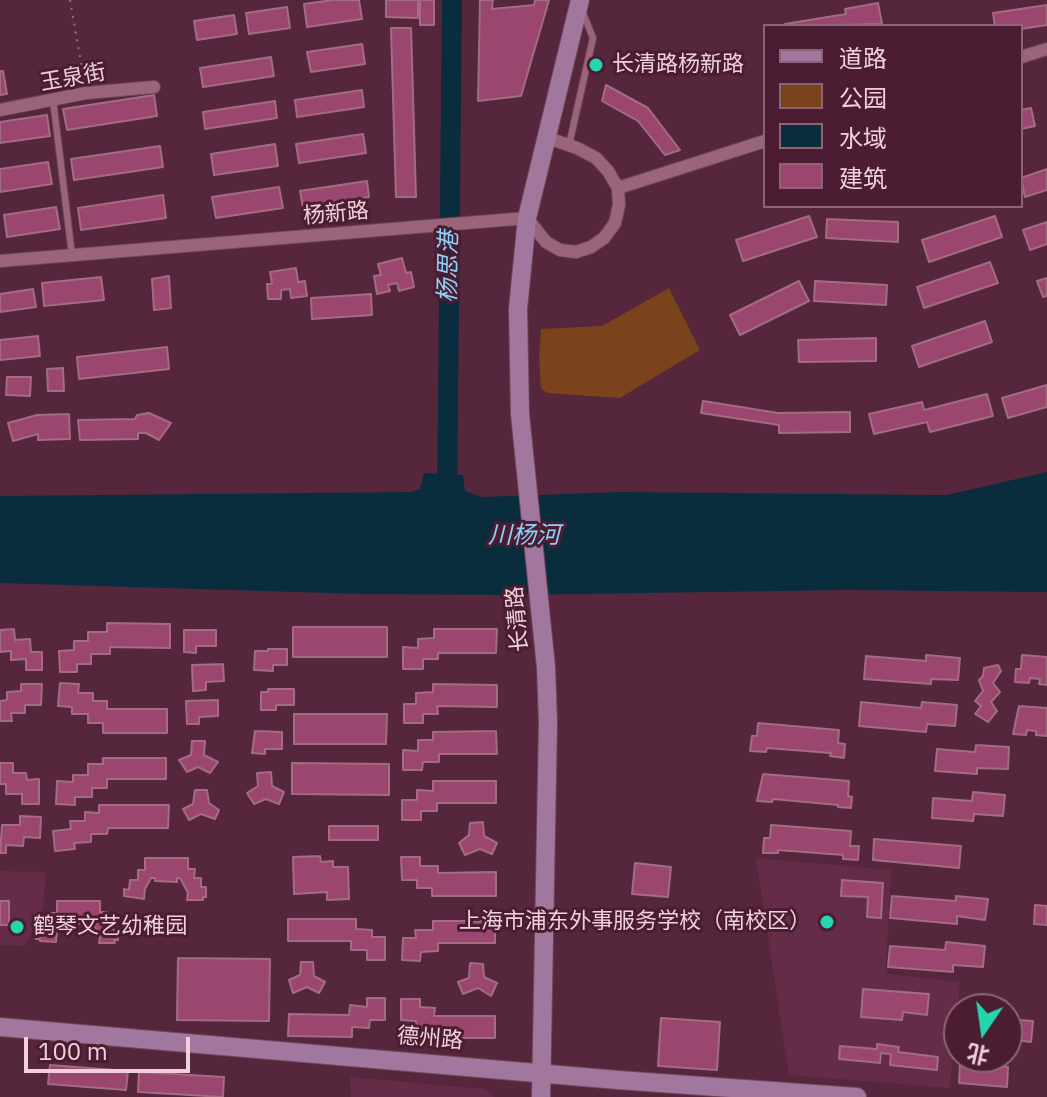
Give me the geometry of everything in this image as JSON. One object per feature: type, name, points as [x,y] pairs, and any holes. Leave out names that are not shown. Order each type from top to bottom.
[{"type":"main road","name":"长清路","points":[[541,1097],[548,722],[542,612],[520,414],[517,360],[520,272],[527,218],[579,3]]},
{"type":"main road","name":"德州路","points":[[0,1027],[857,1097]]},
{"type":"street","points":[[1023,56],[1047,49]]},
{"type":"street","name":"玉泉街","points":[[0,110],[86,93],[154,87]]},
{"type":"street","points":[[527,218],[546,242],[560,250],[576,252],[604,238],[615,223],[619,205],[618,188],[596,158],[545,137]]},
{"type":"street","points":[[618,188],[763,142]]},
{"type":"street","name":"杨新路","points":[[0,261],[527,218]]},
{"type":"lane","points":[[569,145],[593,38],[579,3]]},
{"type":"lane","points":[[53,100],[72,256]]},
{"type":"path","points":[[70,0],[86,93]]},
{"type":"shaded area","name":"上海市浦东外事服务学校（南校区）","points":[[756,858],[891,870],[886,974],[960,982],[959,993],[943,993],[943,1073],[951,1073],[950,1088],[789,1075]]},
{"type":"shaded area","name":"鹤琴文艺幼稚园","points":[[0,871],[46,872],[43,908],[25,946],[0,945]]},
{"type":"shaded area","points":[[350,1077],[484,1089],[495,1097],[351,1097]]},
{"type":"green space","points":[[669,288],[700,350],[620,398],[547,393],[541,388],[541,329],[602,326]]},
{"type":"water","name":"川杨河","points":[[1047,472],[1047,592],[844,590],[362,594],[0,583],[0,496],[411,492],[420,489],[424,473],[463,475],[465,491],[482,497],[621,492],[947,495]]},
{"type":"building","points":[[359,0],[362,19],[307,27],[304,4]]},
{"type":"building","points":[[386,0],[418,0],[418,18],[386,17]]},
{"type":"building","points":[[420,0],[434,0],[434,25],[420,25]]},
{"type":"building","points":[[480,0],[493,0],[492,9],[534,5],[535,0],[549,0],[521,96],[478,101]]},
{"type":"building","points":[[878,3],[882,24],[785,24],[846,14],[845,9]]},
{"type":"building","points":[[1047,5],[1047,25],[1023,29],[1023,24],[995,24],[993,13]]},
{"type":"building","points":[[287,7],[290,28],[249,34],[246,13]]},
{"type":"building","points":[[234,15],[237,34],[197,40],[194,21]]},
{"type":"building","points":[[391,28],[411,28],[416,197],[396,197]]},
{"type":"building","points":[[362,44],[365,64],[311,72],[307,52]]},
{"type":"building","points":[[271,57],[274,76],[203,87],[200,68]]},
{"type":"building","points":[[0,71],[3,71],[7,94],[0,95]]},
{"type":"building","points":[[606,85],[648,108],[680,150],[665,155],[638,121],[602,101]]},
{"type":"building","points":[[362,90],[364,107],[297,117],[295,100]]},
{"type":"building","points":[[154,95],[157,116],[67,130],[63,109]]},
{"type":"building","points":[[275,101],[277,118],[205,129],[203,112]]},
{"type":"building","points":[[1031,108],[1035,126],[1023,129],[1023,110]]},
{"type":"building","points":[[47,115],[50,136],[0,143],[0,122]]},
{"type":"building","points":[[363,134],[366,153],[299,163],[296,144]]},
{"type":"building","points":[[275,144],[278,166],[214,175],[211,154]]},
{"type":"building","points":[[160,146],[163,167],[74,180],[71,159]]},
{"type":"building","points":[[48,162],[52,184],[0,192],[0,169]]},
{"type":"building","points":[[1047,169],[1047,190],[1025,197],[1023,177]]},
{"type":"building","points":[[367,181],[369,197],[303,207],[300,191]]},
{"type":"building","points":[[279,187],[283,208],[216,218],[212,197]]},
{"type":"building","points":[[163,195],[166,218],[81,230],[78,208]]},
{"type":"building","points":[[56,207],[60,229],[7,237],[4,215]]},
{"type":"building","points":[[809,216],[817,237],[743,261],[736,240]]},
{"type":"building","points":[[995,216],[1002,237],[929,262],[922,240]]},
{"type":"building","points":[[827,219],[898,222],[898,242],[826,238]]},
{"type":"building","points":[[1047,222],[1047,244],[1030,250],[1023,230]]},
{"type":"building","points":[[402,258],[406,273],[411,272],[414,287],[399,291],[397,283],[388,285],[390,291],[377,294],[374,276],[381,275],[378,264]]},
{"type":"building","points":[[990,262],[998,283],[924,308],[917,287]]},
{"type":"building","points":[[296,268],[298,282],[305,281],[307,296],[291,298],[290,289],[281,290],[281,299],[268,299],[267,284],[272,284],[270,272]]},
{"type":"building","points":[[169,276],[171,308],[154,310],[152,279]]},
{"type":"building","points":[[101,277],[104,300],[44,306],[42,283]]},
{"type":"building","points":[[1047,278],[1047,296],[1043,297],[1037,281]]},
{"type":"building","points":[[799,281],[809,301],[740,335],[730,315]]},
{"type":"building","points":[[815,281],[887,285],[886,305],[814,301]]},
{"type":"building","points":[[33,289],[36,307],[0,312],[0,294]]},
{"type":"building","points":[[371,294],[372,315],[312,319],[311,298]]},
{"type":"building","points":[[985,321],[992,342],[919,367],[912,346]]},
{"type":"building","points":[[38,336],[40,356],[0,360],[0,340]]},
{"type":"building","points":[[876,338],[876,361],[799,362],[798,340]]},
{"type":"building","points":[[167,347],[169,369],[79,379],[77,357]]},
{"type":"building","points":[[63,368],[64,391],[48,391],[47,369]]},
{"type":"building","points":[[7,377],[31,377],[30,396],[6,395]]},
{"type":"building","points":[[1047,385],[1047,407],[1008,418],[1002,398]]},
{"type":"building","points":[[987,394],[993,416],[930,432],[927,422],[874,434],[869,414],[922,402],[924,410]]},
{"type":"building","points":[[703,401],[778,413],[850,412],[850,432],[779,433],[779,425],[701,413]]},
{"type":"building","points":[[149,413],[171,423],[159,440],[146,433],[138,433],[138,439],[80,440],[78,420],[135,419],[137,415]]},
{"type":"building","points":[[69,414],[70,439],[38,440],[38,434],[13,441],[8,423],[37,415]]},
{"type":"building","points":[[107,623],[170,624],[170,648],[110,647],[110,654],[91,654],[91,664],[77,664],[77,672],[60,672],[59,651],[74,650],[74,641],[88,641],[88,632],[107,632]]},
{"type":"building","points":[[293,627],[387,627],[387,657],[293,657]]},
{"type":"building","points":[[14,629],[15,640],[30,639],[31,652],[42,652],[42,670],[26,670],[26,659],[11,660],[11,651],[0,652],[0,630]]},
{"type":"building","points":[[434,629],[497,629],[496,653],[438,653],[438,659],[423,659],[423,669],[403,669],[403,647],[418,648],[418,639],[434,638]]},
{"type":"building","points":[[184,630],[216,630],[216,646],[196,646],[196,653],[184,652]]},
{"type":"building","points":[[287,649],[287,665],[273,665],[273,671],[254,670],[255,651]]},
{"type":"building","points":[[926,655],[960,658],[958,680],[931,679],[931,684],[864,679],[866,656],[926,661]]},
{"type":"building","points":[[1022,655],[1047,657],[1047,685],[1039,684],[1040,679],[1030,678],[1029,683],[1015,682],[1016,669],[1021,669]]},
{"type":"building","points":[[223,664],[224,681],[206,682],[206,690],[193,691],[192,665]]},
{"type":"building","points":[[998,665],[1001,671],[993,683],[1000,692],[991,702],[997,711],[988,722],[975,714],[981,706],[975,701],[983,691],[979,680],[984,668]]},
{"type":"building","points":[[60,683],[79,684],[78,693],[93,693],[93,701],[107,701],[107,709],[167,709],[167,733],[103,733],[103,723],[88,723],[88,714],[72,714],[72,707],[58,706]]},
{"type":"building","points":[[21,684],[42,684],[41,705],[25,705],[25,713],[11,713],[12,721],[0,721],[0,701],[7,700],[7,692],[21,691]]},
{"type":"building","points":[[433,684],[497,685],[497,707],[437,706],[438,714],[423,714],[423,723],[404,723],[404,704],[416,704],[416,693],[433,692]]},
{"type":"building","points":[[268,689],[294,689],[294,705],[276,705],[276,710],[261,710],[261,692],[268,692]]},
{"type":"building","points":[[218,700],[218,716],[199,717],[199,724],[187,724],[186,701]]},
{"type":"building","points":[[861,702],[921,708],[922,702],[957,705],[955,726],[927,724],[926,732],[859,726]]},
{"type":"building","points":[[1019,706],[1047,708],[1047,736],[1027,730],[1026,735],[1013,734]]},
{"type":"building","points":[[294,714],[387,714],[386,744],[294,744]]},
{"type":"building","points":[[758,723],[839,730],[838,743],[845,744],[844,758],[830,756],[831,753],[767,748],[766,752],[750,751],[752,736],[757,736]]},
{"type":"building","points":[[255,731],[282,732],[282,749],[265,749],[265,754],[252,753]]},
{"type":"building","points":[[496,731],[497,754],[439,754],[439,762],[423,762],[422,770],[403,770],[403,750],[418,751],[418,740],[433,740],[433,732]]},
{"type":"building","points":[[192,741],[205,741],[204,755],[218,762],[210,773],[198,767],[187,772],[179,760],[191,755]]},
{"type":"building","points":[[976,745],[1009,747],[1008,769],[977,768],[977,774],[935,771],[937,749],[975,752]]},
{"type":"building","points":[[103,758],[166,758],[166,779],[107,779],[107,788],[92,788],[92,797],[75,797],[75,805],[56,804],[57,781],[73,782],[73,775],[88,775],[88,764],[103,764]]},
{"type":"building","points":[[0,763],[13,763],[13,773],[26,773],[27,780],[39,779],[39,804],[22,804],[22,794],[6,794],[6,784],[0,784]]},
{"type":"building","points":[[292,763],[389,764],[389,795],[292,794]]},
{"type":"building","points":[[271,772],[272,786],[284,792],[279,804],[266,799],[254,804],[247,793],[258,786],[257,773]]},
{"type":"building","points":[[763,774],[849,781],[851,808],[773,799],[772,802],[757,801]]},
{"type":"building","points":[[433,781],[496,781],[496,803],[437,803],[437,811],[421,811],[421,820],[402,820],[402,800],[417,800],[417,790],[433,791]]},
{"type":"building","points":[[195,790],[207,790],[209,803],[219,810],[215,819],[201,814],[189,820],[183,809],[193,804]]},
{"type":"building","points":[[973,792],[1005,795],[1003,816],[974,814],[973,821],[932,818],[933,798],[972,801]]},
{"type":"building","points":[[99,805],[169,805],[168,828],[108,828],[107,834],[91,834],[91,842],[74,843],[75,849],[55,851],[53,831],[71,829],[70,821],[85,821],[85,812],[99,813]]},
{"type":"building","points":[[20,816],[41,817],[40,838],[24,837],[23,846],[6,845],[6,853],[0,853],[2,825],[20,825]]},
{"type":"building","points":[[483,822],[484,836],[497,843],[492,854],[480,849],[465,855],[459,843],[469,835],[470,823]]},
{"type":"building","points":[[771,825],[851,831],[850,846],[859,846],[858,860],[843,859],[843,855],[778,850],[778,853],[763,853],[764,838],[770,838]]},
{"type":"building","points":[[329,826],[378,826],[378,840],[329,840]]},
{"type":"building","points":[[874,839],[961,846],[959,868],[873,860]]},
{"type":"building","points":[[320,856],[321,862],[333,861],[333,867],[348,867],[349,899],[327,900],[327,892],[294,894],[293,857]]},
{"type":"building","points":[[401,857],[420,857],[420,866],[438,866],[438,873],[496,872],[496,896],[432,896],[432,888],[417,888],[417,880],[402,880]]},
{"type":"building","points":[[145,858],[188,858],[188,869],[195,869],[194,878],[201,878],[201,887],[206,887],[206,897],[203,900],[187,900],[188,893],[180,878],[177,882],[151,878],[144,899],[124,896],[124,889],[129,890],[130,880],[138,880],[138,870],[145,870]]},
{"type":"building","points":[[635,863],[671,867],[668,897],[632,894]]},
{"type":"building","points":[[842,880],[883,883],[881,918],[867,917],[868,897],[841,896]]},
{"type":"building","points":[[892,896],[956,901],[956,896],[988,899],[985,920],[957,916],[957,924],[890,918]]},
{"type":"building","points":[[0,901],[9,901],[9,925],[0,925]]},
{"type":"building","points":[[57,901],[100,901],[100,912],[107,912],[106,921],[113,921],[113,930],[118,930],[118,940],[114,940],[115,943],[99,943],[100,936],[92,921],[89,925],[63,921],[56,942],[36,939],[36,932],[41,933],[42,923],[50,923],[50,913],[57,913]]},
{"type":"building","points":[[1035,905],[1047,906],[1047,925],[1034,924]]},
{"type":"building","points":[[288,919],[356,919],[356,929],[372,930],[372,937],[385,937],[385,960],[367,960],[367,950],[351,950],[351,941],[288,941]]},
{"type":"building","points":[[433,921],[495,921],[495,943],[438,943],[438,951],[421,952],[420,961],[402,960],[403,938],[416,938],[415,930],[433,930]]},
{"type":"building","points":[[946,942],[985,946],[983,967],[953,965],[953,972],[888,967],[890,946],[945,950]]},
{"type":"building","points":[[178,958],[270,959],[269,1021],[177,1020]]},
{"type":"building","points":[[301,962],[313,962],[314,976],[325,982],[319,993],[307,987],[293,993],[289,980],[300,975]]},
{"type":"building","points":[[470,963],[483,964],[484,977],[497,983],[491,996],[478,988],[463,994],[458,982],[469,978]]},
{"type":"building","points":[[863,989],[929,994],[927,1015],[903,1012],[902,1020],[861,1017]]},
{"type":"building","points":[[367,998],[385,998],[385,1020],[370,1020],[369,1028],[352,1027],[352,1037],[288,1036],[289,1014],[349,1015],[350,1005],[367,1007]]},
{"type":"building","points":[[401,999],[420,999],[420,1007],[435,1008],[434,1016],[495,1016],[495,1038],[430,1038],[430,1029],[416,1029],[416,1021],[401,1020]]},
{"type":"building","points":[[661,1018],[720,1022],[717,1070],[658,1066]]},
{"type":"building","points":[[1023,1020],[1033,1021],[1031,1042],[1023,1041]]},
{"type":"building","points":[[877,1044],[899,1047],[898,1052],[938,1057],[937,1070],[890,1065],[891,1054],[881,1053],[880,1063],[839,1059],[840,1046],[877,1049]]},
{"type":"building","points":[[50,1065],[128,1071],[126,1090],[48,1084]]},
{"type":"building","points":[[139,1072],[224,1077],[223,1097],[138,1092]]},
{"type":"building","points":[[960,1073],[1008,1073],[1007,1087],[959,1083]]},
{"type":"waterway","name":"杨思港","points":[[447,500],[452,0]]},
{"type":"place","name":"长清路杨新路","points":[[596,65]]},
{"type":"place","name":"上海市浦东外事服务学校（南校区）","points":[[827,922]]},
{"type":"place","name":"鹤琴文艺幼稚园","points":[[17,927]]}]
